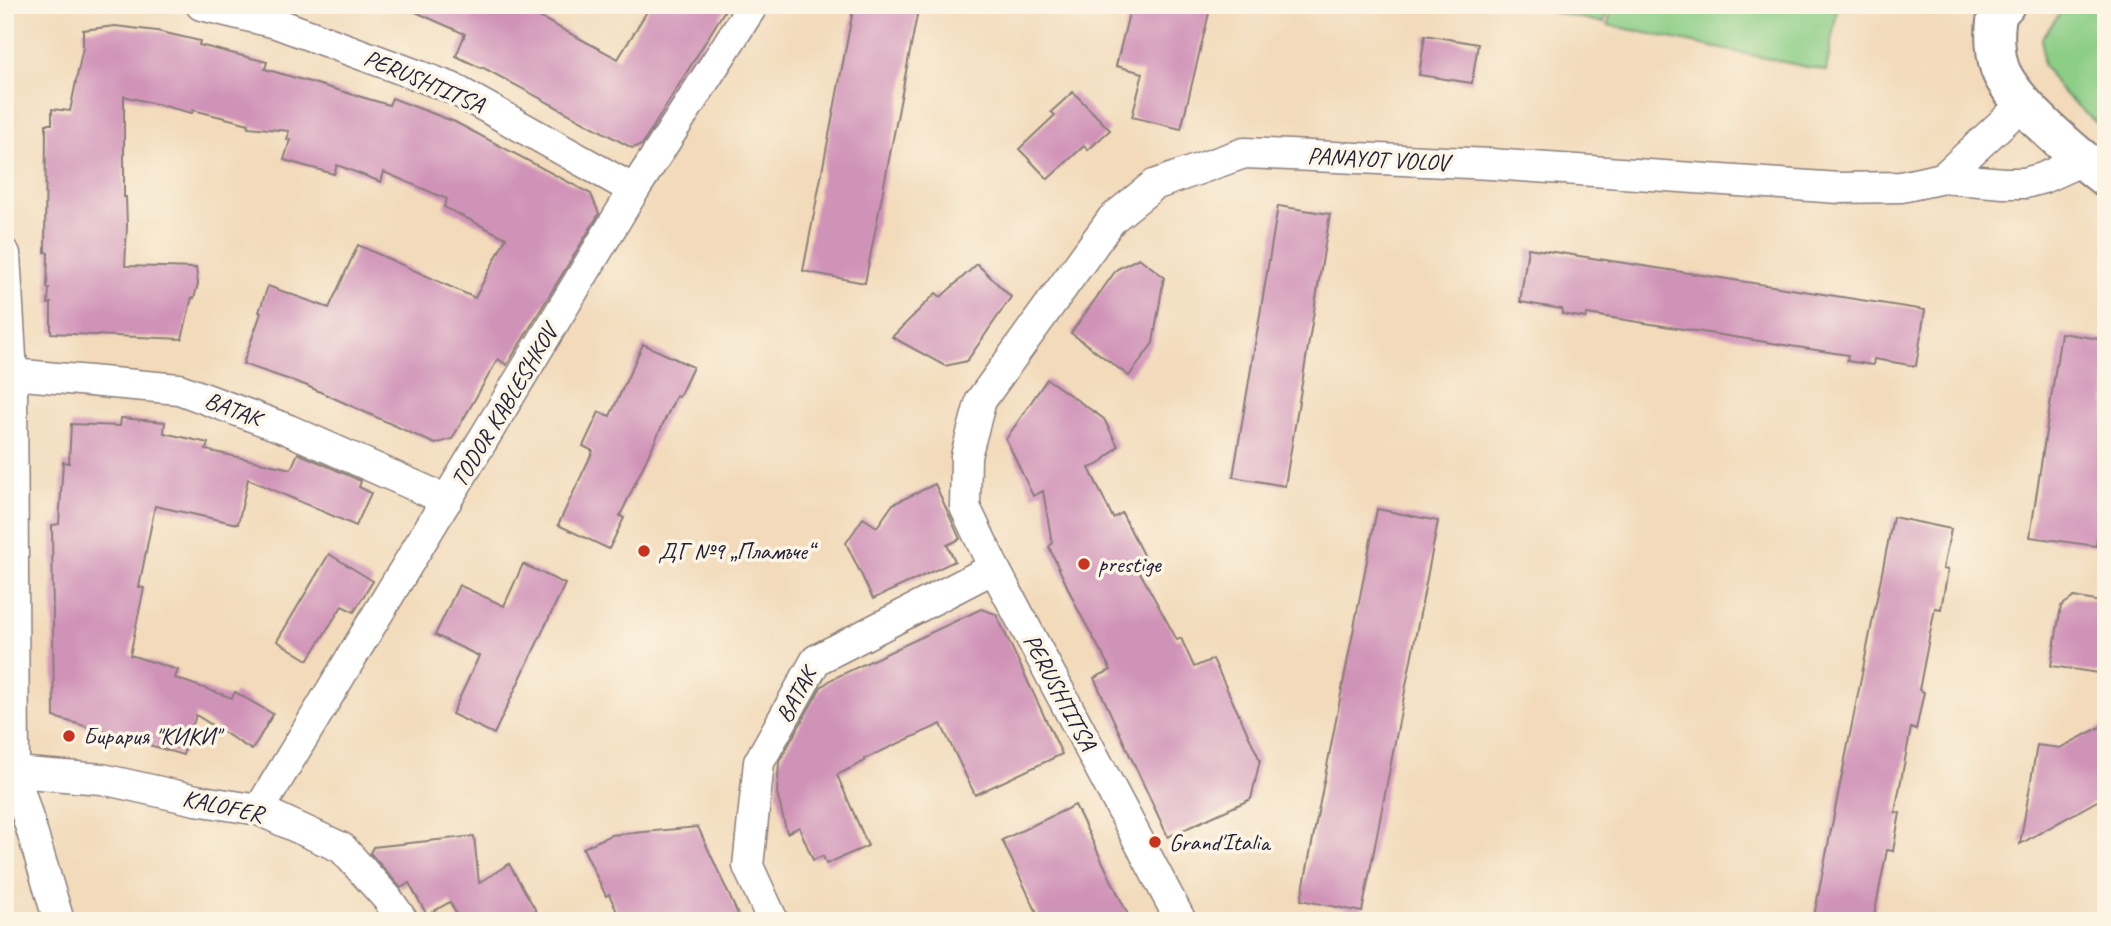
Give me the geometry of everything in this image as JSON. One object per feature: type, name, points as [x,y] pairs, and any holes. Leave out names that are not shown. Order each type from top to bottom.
[{"type":"main road","points":[[2004,5],[1998,14],[1995,46],[2001,72],[2023,104],[2094,169]]},
{"type":"street","name":"PERUSHTITSA","points":[[201,5],[276,23],[452,88],[634,190]]},
{"type":"street","name":"TODOR KABLESHKOV","points":[[259,810],[634,190],[753,5]]},
{"type":"street","points":[[1943,178],[2023,104]]},
{"type":"street","name":"PANAYOT VOLOV","points":[[966,456],[981,400],[1112,219],[1154,185],[1244,153],[1491,164],[1839,188],[1901,187],[1943,178],[2025,183],[2094,169]]},
{"type":"street","points":[[5,254],[9,375],[10,774],[59,921]]},
{"type":"street","name":"BATAK","points":[[9,375],[179,389],[289,430],[447,500]]},
{"type":"street","name":"PERUSHTITSA","points":[[966,456],[965,508],[994,568],[1181,921]]},
{"type":"street","name":"BATAK","points":[[773,921],[748,866],[759,762],[816,660],[994,568]]},
{"type":"street","name":"KALOFER","points":[[10,774],[102,779],[197,800],[259,810],[342,848],[387,898],[403,921]]},
{"type":"green space","points":[[1521,5],[1608,5],[1604,23]]},
{"type":"green space","points":[[1612,5],[1838,5],[1826,71],[1608,25]]},
{"type":"green space","points":[[2066,5],[2106,5],[2106,132],[2059,89],[2043,64],[2042,38]]},
{"type":"building","points":[[400,5],[517,5],[618,59],[651,5],[728,5],[642,145],[632,148],[482,67],[456,56],[465,34]]},
{"type":"building","points":[[854,5],[919,5],[865,283],[803,271]]},
{"type":"building","points":[[1131,5],[1211,5],[1181,129],[1132,117],[1143,73],[1116,66]]},
{"type":"building","points":[[115,26],[157,31],[200,41],[199,45],[267,62],[265,69],[389,105],[392,98],[455,122],[591,194],[599,214],[507,365],[498,359],[452,439],[435,444],[305,385],[243,364],[268,286],[329,308],[358,245],[475,298],[506,238],[444,207],[447,199],[384,172],[381,182],[337,165],[334,174],[284,160],[290,140],[287,140],[289,131],[248,127],[249,124],[124,96],[124,197],[127,226],[125,266],[196,268],[198,284],[194,298],[192,297],[182,339],[51,333],[51,303],[48,304],[47,288],[48,253],[45,252],[46,124],[52,124],[52,109],[70,111],[83,47],[83,30]]},
{"type":"building","points":[[1425,35],[1478,44],[1472,83],[1419,75]]},
{"type":"building","points":[[1073,92],[1110,130],[1088,150],[1084,146],[1048,179],[1019,149],[1055,115],[1051,112]]},
{"type":"building","points":[[1278,206],[1330,214],[1285,486],[1233,477]]},
{"type":"building","points":[[1528,248],[1925,310],[1916,366],[1874,359],[1873,365],[1847,361],[1848,355],[1587,314],[1586,318],[1562,314],[1562,309],[1520,302]]},
{"type":"building","points":[[1139,258],[1164,277],[1153,343],[1129,376],[1071,333],[1117,269]]},
{"type":"building","points":[[977,264],[1011,297],[967,361],[945,366],[892,337],[936,293],[941,297]]},
{"type":"building","points":[[2061,333],[2106,340],[2106,479],[2096,546],[2030,537]]},
{"type":"building","points":[[643,344],[693,367],[679,397],[676,396],[620,516],[624,518],[609,549],[558,525],[593,451],[583,446],[599,412],[610,416]]},
{"type":"building","points":[[1047,379],[1104,419],[1118,446],[1100,464],[1089,468],[1113,518],[1122,513],[1144,557],[1135,563],[1177,640],[1181,638],[1194,667],[1213,659],[1260,760],[1251,799],[1168,837],[1094,678],[1111,670],[1078,610],[1049,547],[1052,543],[1043,491],[1033,496],[1006,439]]},
{"type":"building","points":[[121,418],[165,422],[164,433],[208,443],[206,450],[291,469],[298,453],[361,481],[359,487],[371,493],[356,526],[248,479],[238,524],[155,506],[139,587],[144,588],[130,655],[178,670],[175,678],[232,698],[235,692],[273,714],[252,750],[196,715],[183,755],[54,717],[52,525],[59,524],[63,462],[69,463],[71,424],[120,426]]},
{"type":"building","points":[[935,484],[960,539],[947,545],[955,561],[873,599],[846,543],[863,518],[877,527],[893,504]]},
{"type":"building","points":[[1377,509],[1438,521],[1362,912],[1301,900]]},
{"type":"building","points":[[1893,517],[1951,529],[1943,569],[1948,570],[1941,609],[1935,608],[1919,690],[1924,692],[1916,730],[1911,728],[1895,812],[1900,813],[1893,851],[1887,850],[1873,921],[1813,921]]},
{"type":"building","points":[[329,554],[373,581],[354,612],[342,606],[308,660],[277,641]]},
{"type":"building","points":[[523,564],[565,584],[494,734],[452,714],[479,656],[435,635],[459,585],[504,606]]},
{"type":"building","points":[[2074,597],[2106,603],[2106,674],[2051,666],[2061,606]]},
{"type":"building","points":[[981,609],[996,614],[1062,754],[975,795],[941,724],[864,759],[865,761],[837,775],[868,846],[826,864],[823,856],[813,860],[799,827],[787,833],[777,793],[779,762],[821,687],[832,679]]},
{"type":"building","points":[[2106,724],[2106,796],[2020,844],[2037,745],[2060,748]]},
{"type":"building","points":[[1075,805],[1131,921],[1041,921],[1002,840]]},
{"type":"building","points":[[698,827],[741,921],[621,921],[583,848],[611,835]]},
{"type":"building","points":[[474,836],[479,883],[509,864],[542,921],[460,921],[450,902],[427,915],[409,883],[401,888],[370,853],[373,847]]},
{"type":"place","name":"ДГ №9 „Пламъче“","points":[[644,551]]},
{"type":"place","name":"prestige","points":[[1084,564]]},
{"type":"place","name":"Бирария \"КИКИ\"","points":[[69,736]]},
{"type":"place","name":"Grand'Italia","points":[[1155,842]]}]
